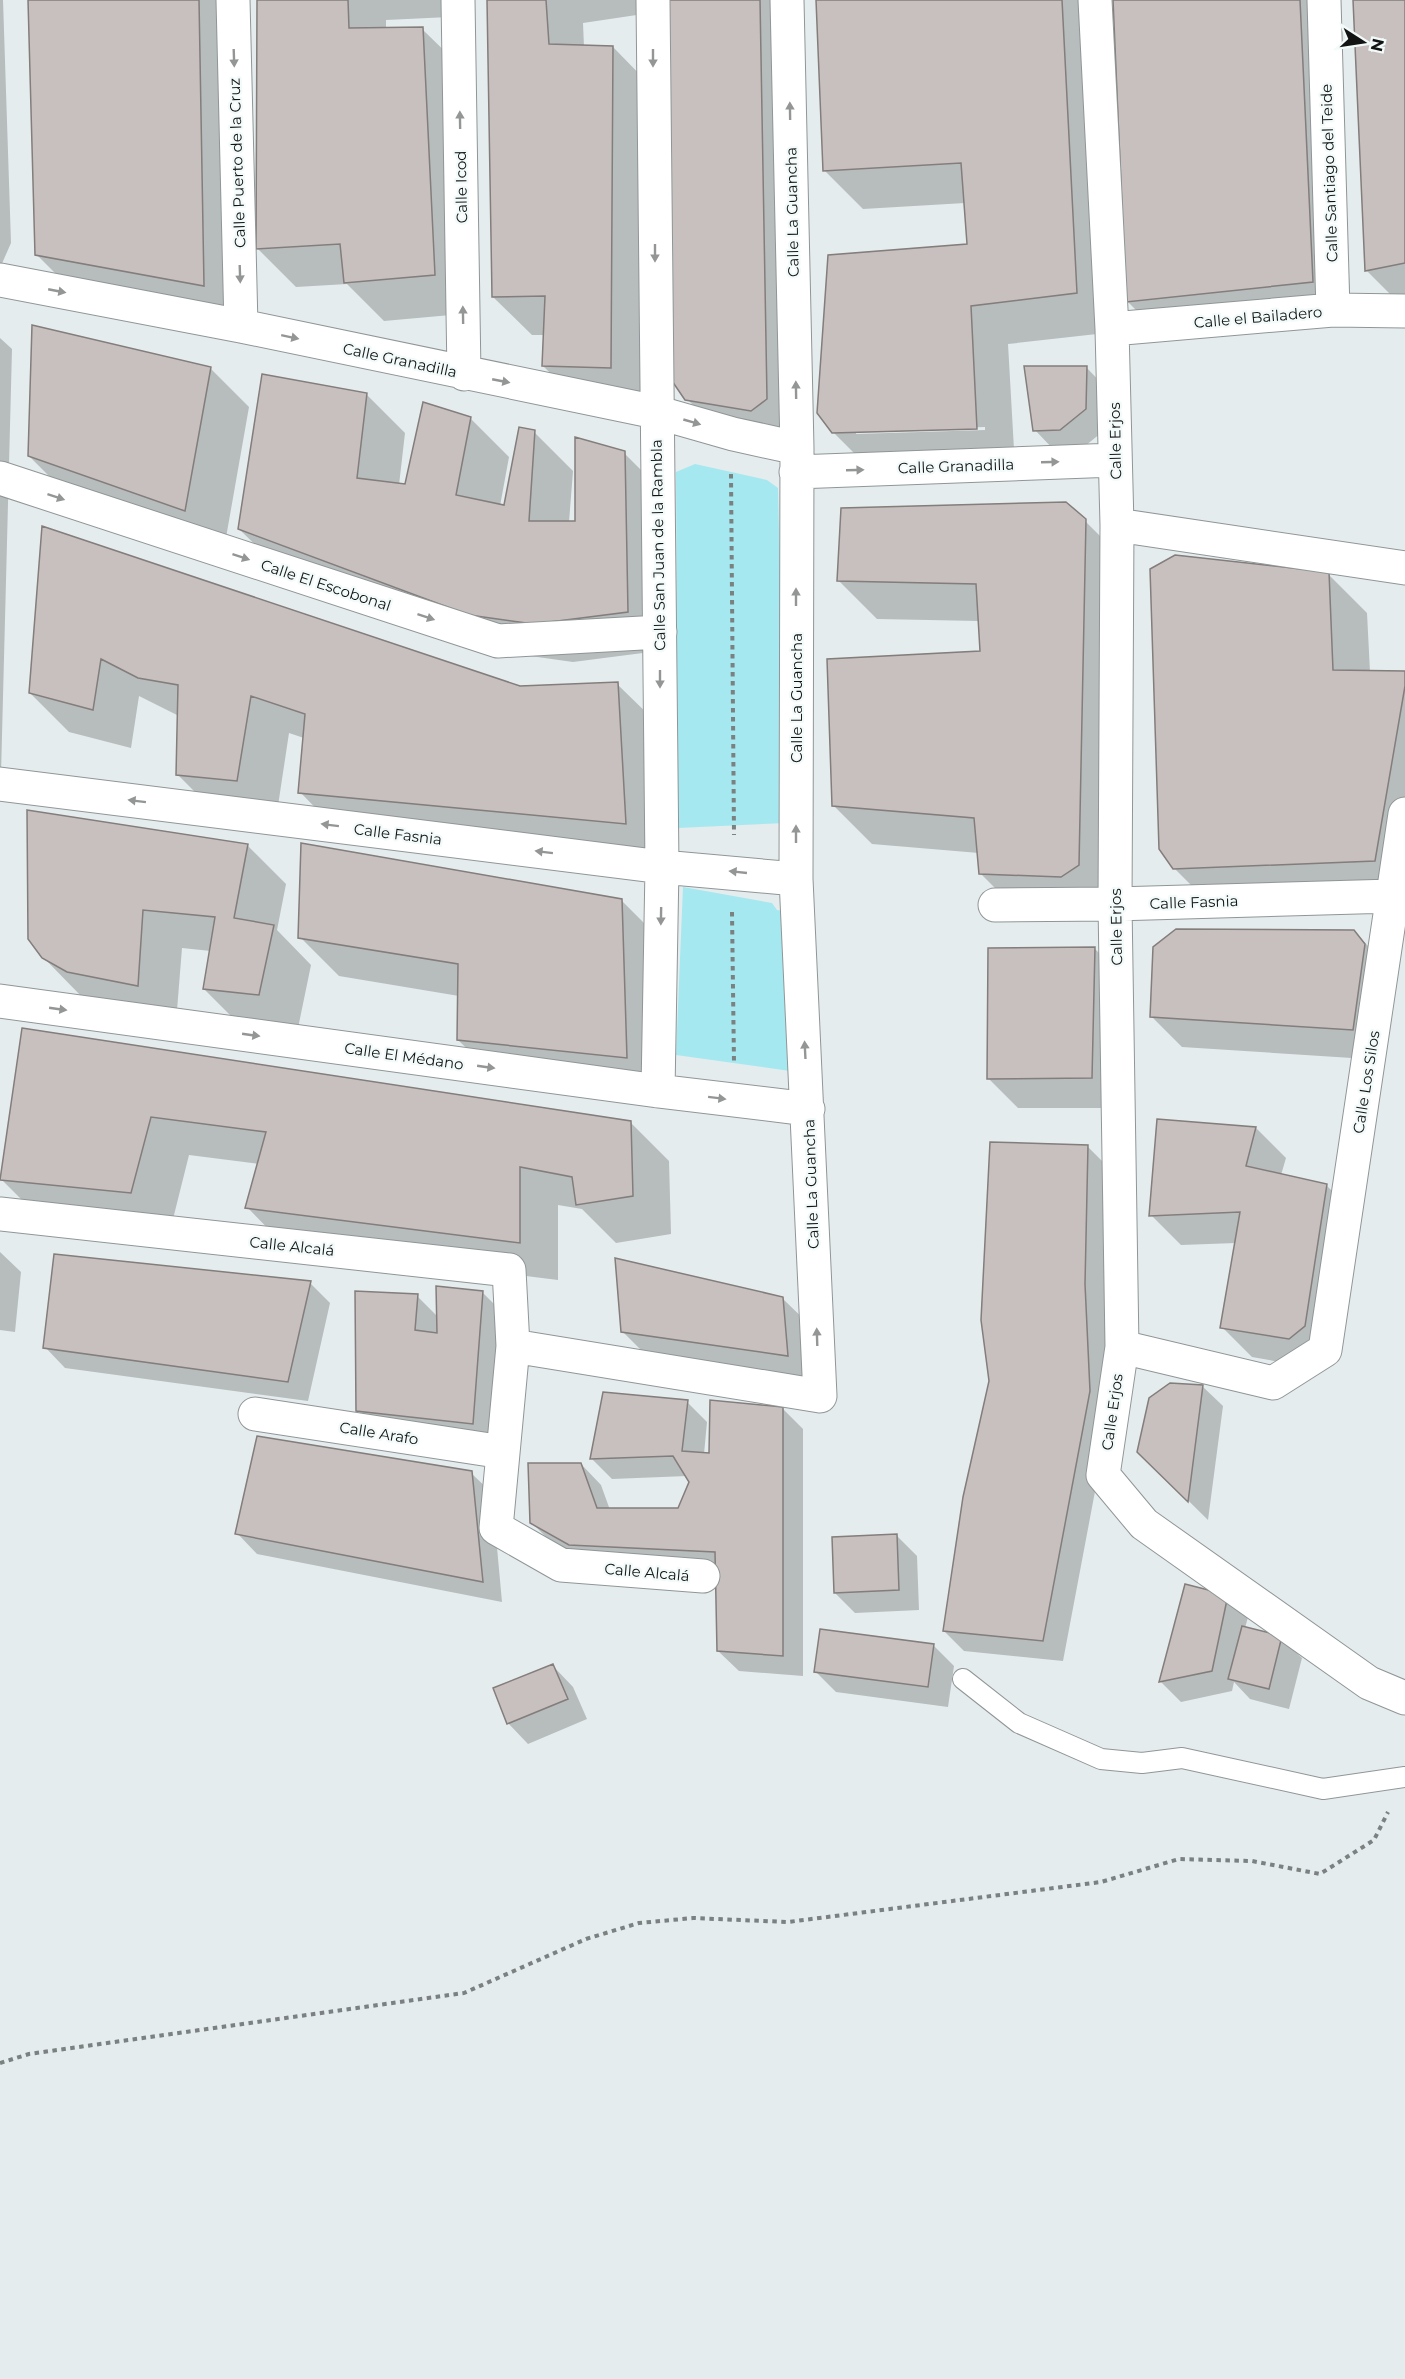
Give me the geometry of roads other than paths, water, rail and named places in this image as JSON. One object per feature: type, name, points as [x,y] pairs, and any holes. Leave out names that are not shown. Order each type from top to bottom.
[{"type":"street","name":"Calle Puerto de la Cruz","points":[[233,0],[242,326]]},
{"type":"street","name":"Calle Icod","points":[[458,0],[464,374]]},
{"type":"street","name":"Calle San Juan de la Rambla","points":[[653,0],[662,867],[658,1091]]},
{"type":"street","name":"Calle La Guancha","points":[[513,1346],[820,1396],[796,879],[797,460],[788,0]]},
{"type":"street","name":"Calle Erjos","points":[[1095,0],[1112,329],[1117,525],[1115,904],[1122,1347],[1103,1476],[1144,1524],[1369,1683],[1405,1698]]},
{"type":"street","name":"Calle Santiago del Teide","points":[[1324,0],[1333,310]]},
{"type":"street","name":"Calle Granadilla","points":[[0,280],[242,326],[464,374],[656,412],[733,435],[797,460],[1115,460]]},
{"type":"street","name":"Calle el Bailadero","points":[[1112,329],[1333,310],[1405,311]]},
{"type":"street","name":"Calle El Escobonal","points":[[0,478],[498,640],[660,632]]},
{"type":"street","points":[[1117,525],[1405,568]]},
{"type":"street","name":"Calle Fasnia","points":[[0,784],[662,867],[796,879]]},
{"type":"street","name":"Calle Los Silos","points":[[1122,1347],[1273,1383],[1325,1350],[1405,814]]},
{"type":"street","name":"Calle Fasnia","points":[[995,905],[1393,896]]},
{"type":"street","name":"Calle El Médano","points":[[0,1001],[658,1091],[808,1109]]},
{"type":"street","name":"Calle Alcalá","points":[[0,1214],[509,1270],[513,1346],[496,1528],[561,1565],[703,1576]]},
{"type":"street","name":"Calle Arafo","points":[[255,1414],[503,1452]]},
{"type":"lane","points":[[963,1679],[1019,1723],[1101,1759],[1142,1763],[1182,1758],[1323,1789],[1405,1777]]}]
